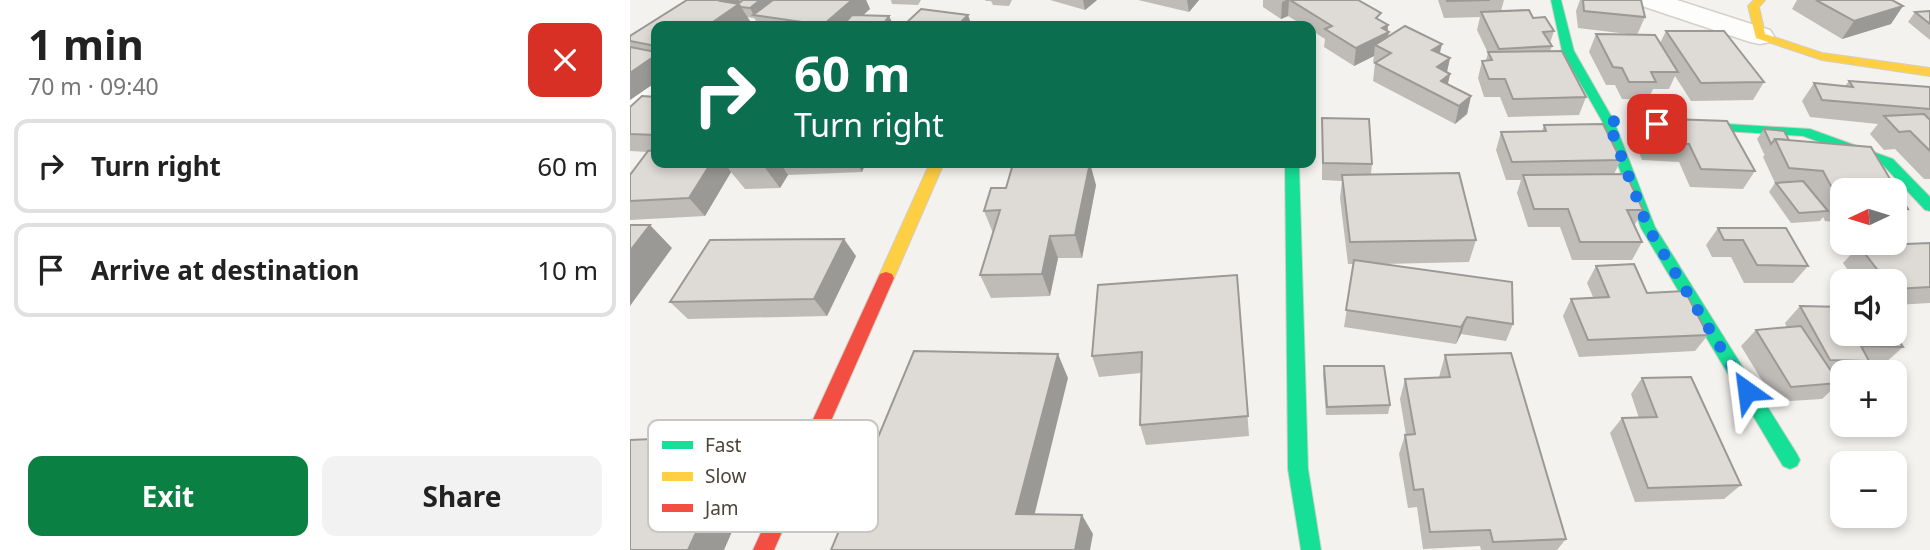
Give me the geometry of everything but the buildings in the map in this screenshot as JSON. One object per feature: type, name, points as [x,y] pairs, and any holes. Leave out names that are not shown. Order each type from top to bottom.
[{"type":"street","points":[[1556,0],[1568,51],[1615,122],[1648,228],[1790,460]]},
{"type":"street","points":[[1651,0],[1821,57],[1930,72]]},
{"type":"street","points":[[1760,0],[1754,6],[1760,36]]},
{"type":"street","points":[[630,112],[651,97]]},
{"type":"street","points":[[1661,124],[1805,132],[1888,162],[1930,206]]},
{"type":"street","points":[[821,420],[935,168]]},
{"type":"street","points":[[1292,168],[1298,469],[1311,550]]},
{"type":"street","points":[[763,550],[771,532]]},
{"type":"traffic: fast","points":[[1556,0],[1568,51],[1608,121],[1648,228],[1790,460]]},
{"type":"traffic: fast","points":[[1680,125],[1805,132],[1888,162],[1930,206]]},
{"type":"traffic: fast","points":[[1292,168],[1298,469],[1311,550]]},
{"type":"traffic: slow","points":[[1760,0],[1753,6],[1760,36],[1822,56],[1930,72]]},
{"type":"traffic: slow","points":[[886,278],[935,168]]},
{"type":"traffic: jam","points":[[822,420],[886,278]]},
{"type":"traffic: jam","points":[[763,550],[771,532]]},
{"type":"route","points":[[1657,124],[1608,121],[1648,228],[1747,391]]}]
